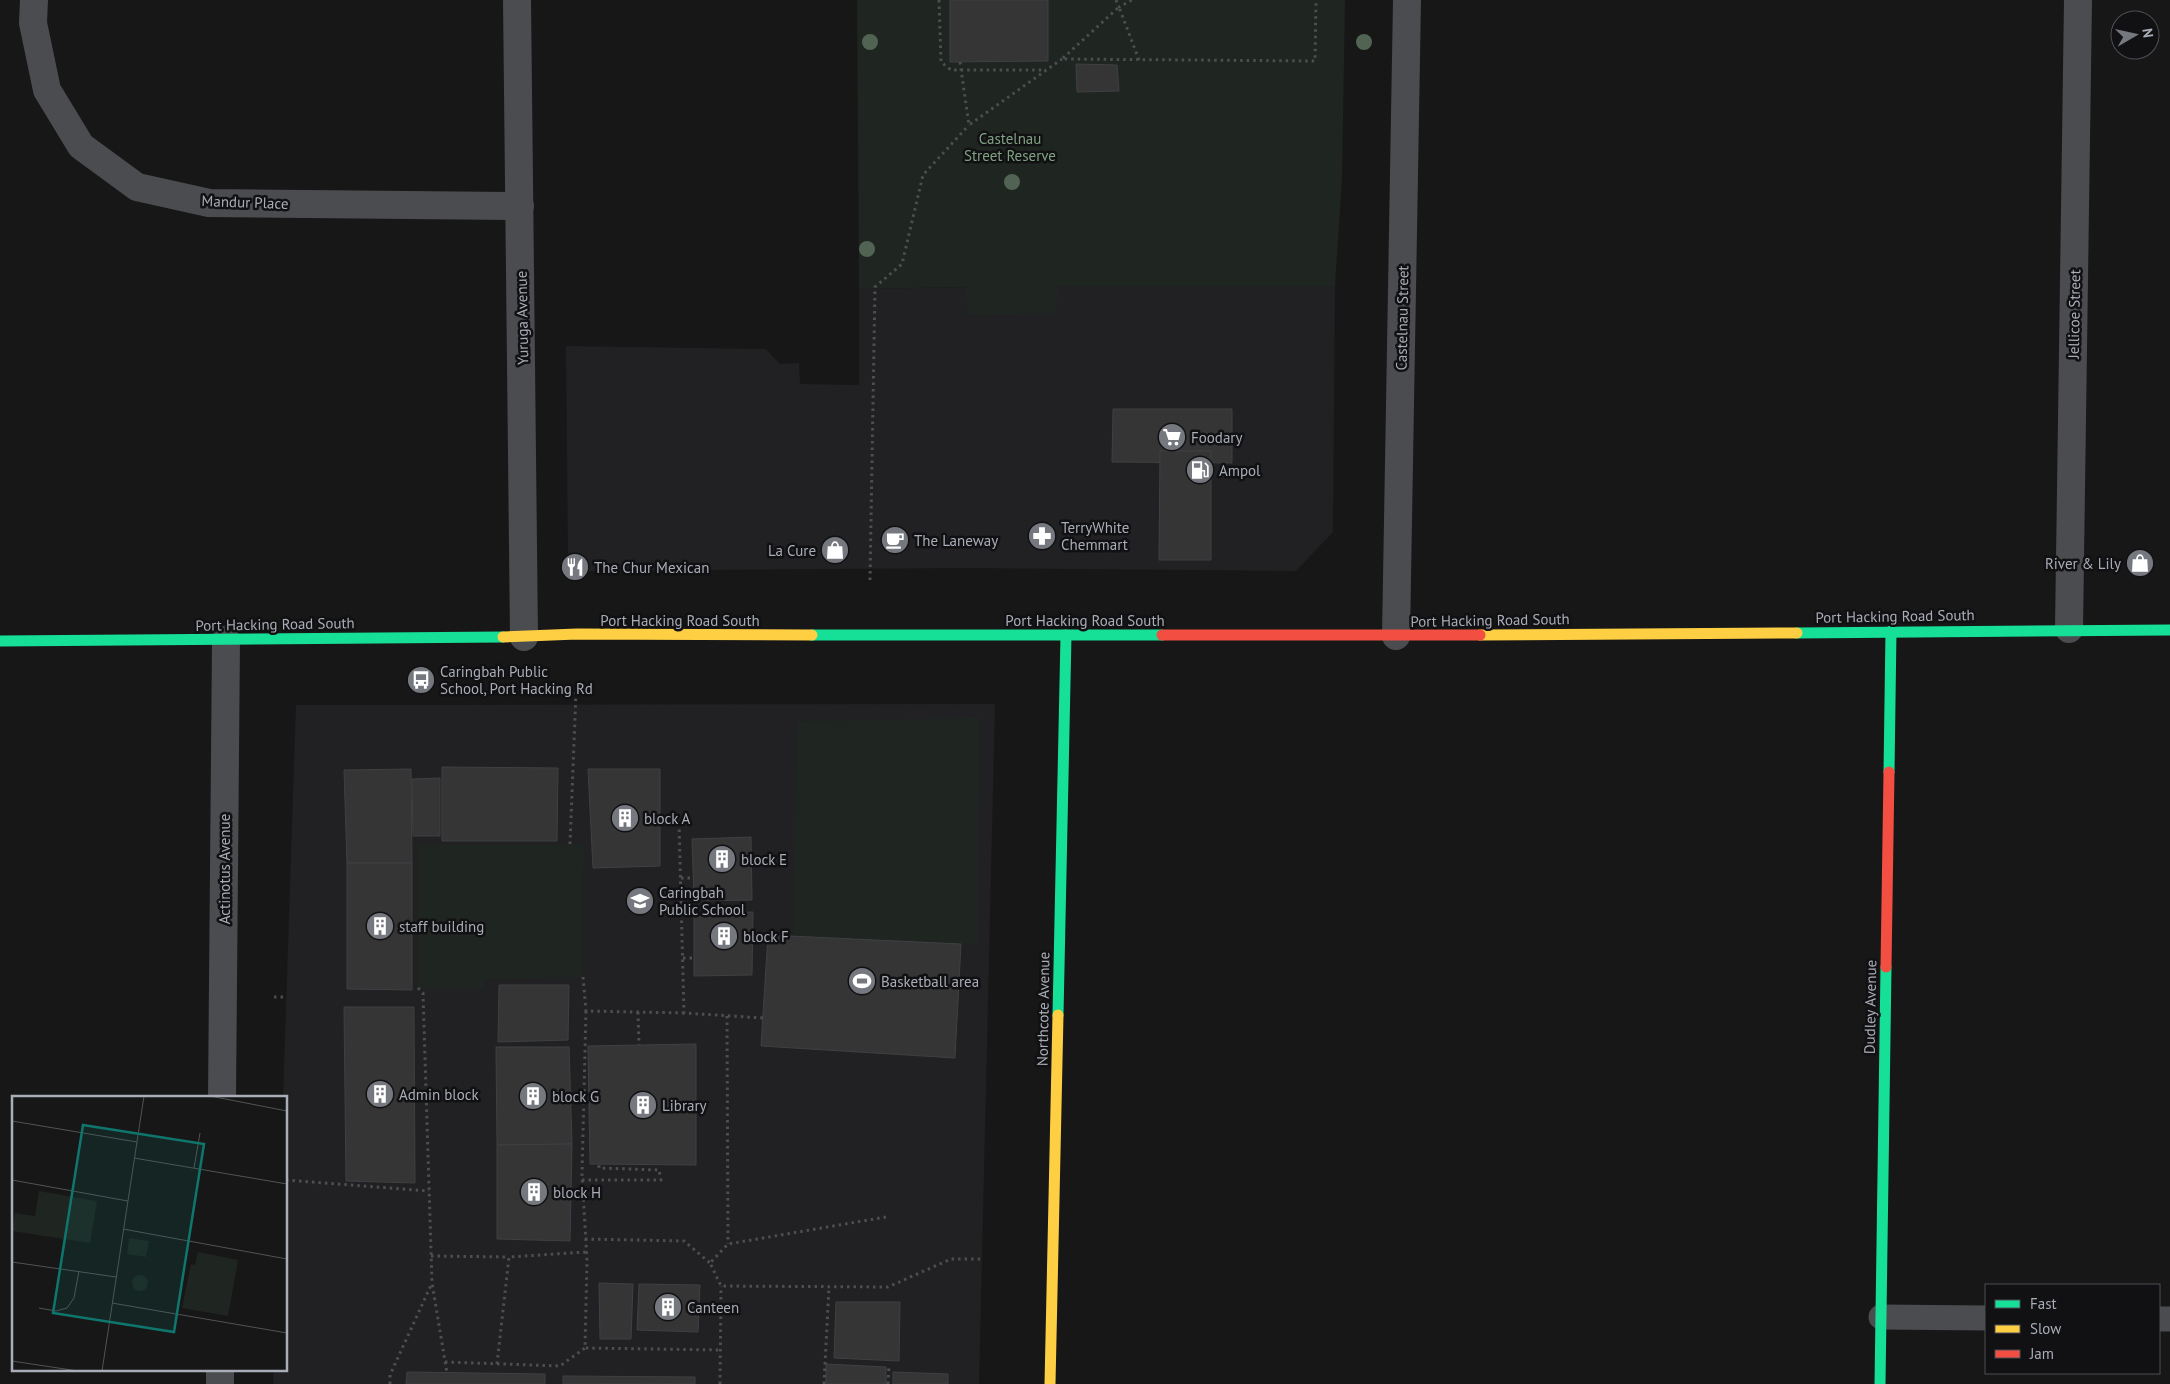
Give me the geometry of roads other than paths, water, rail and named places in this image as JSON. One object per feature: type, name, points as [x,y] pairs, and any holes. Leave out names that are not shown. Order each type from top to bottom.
[{"type":"street","name":"Mandur Place","points":[[34,0],[33,23],[46,90],[82,146],[137,188],[209,204],[520,206]]},
{"type":"street","name":"Yuruga Avenue","points":[[517,0],[524,637]]},
{"type":"street","name":"Castelnau Street","points":[[1396,636],[1407,0]]},
{"type":"street","name":"Jellicoe Street","points":[[2068,629],[2078,0]]},
{"type":"street","name":"Port Hacking Road South","points":[[0,641],[524,637],[577,634],[1396,636],[2068,629],[2170,630]]},
{"type":"street","name":"Dudley Avenue","points":[[1880,1384],[1890,631]]},
{"type":"street","name":"Northcote Avenue","points":[[1050,1384],[1066,634]]},
{"type":"street","name":"Actinotus Avenue","points":[[222,1096],[226,640]]},
{"type":"lane","points":[[1881,1317],[1985,1318]]},
{"type":"place","name":"Foodary","points":[[1172,437]]},
{"type":"place","name":"Ampol","points":[[1200,470]]},
{"type":"place","name":"TerryWhite Chemmart","points":[[1042,536]]},
{"type":"place","name":"The Laneway","points":[[895,540]]},
{"type":"place","name":"La Cure","points":[[835,550]]},
{"type":"place","name":"River & Lily","points":[[2140,563]]},
{"type":"place","name":"The Chur Mexican","points":[[575,567]]},
{"type":"place","name":"Caringbah Public School, Port Hacking Rd","points":[[421,680]]},
{"type":"place","name":"block A","points":[[625,818]]},
{"type":"place","name":"block E","points":[[722,859]]},
{"type":"place","name":"Caringbah Public School","points":[[640,901]]},
{"type":"place","name":"staff building","points":[[380,926]]},
{"type":"place","name":"block F","points":[[724,936]]},
{"type":"place","name":"Basketball area","points":[[862,981]]},
{"type":"place","name":"Admin block","points":[[380,1094]]},
{"type":"place","name":"block G","points":[[533,1096]]},
{"type":"place","name":"Library","points":[[643,1105]]},
{"type":"place","name":"block H","points":[[534,1192]]},
{"type":"place","name":"Canteen","points":[[668,1307]]},
{"type":"park label","name":"Castelnau Street Reserve","points":[[1010,146]]}]
